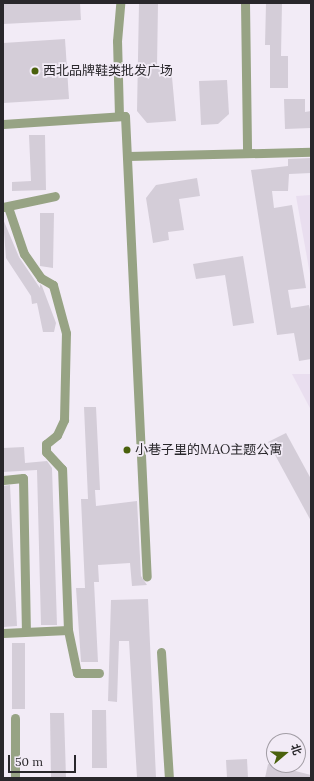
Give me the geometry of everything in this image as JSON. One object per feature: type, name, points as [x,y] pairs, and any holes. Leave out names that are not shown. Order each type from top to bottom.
[{"type":"street","points":[[119,116],[117,41],[120,3]]},
{"type":"street","points":[[245,3],[247,153]]},
{"type":"street","points":[[3,124],[125,116],[128,156],[137,430],[147,576]]},
{"type":"street","points":[[128,156],[311,152]]},
{"type":"street","points":[[55,196],[6,207],[24,254],[41,278],[52,285],[66,333],[64,420],[57,435],[46,444],[46,452],[62,468],[68,630],[77,673],[99,673]]},
{"type":"street","points":[[3,480],[23,478],[26,631]]},
{"type":"street","points":[[3,633],[68,630]]},
{"type":"street","points":[[161,652],[169,778]]},
{"type":"street","points":[[15,718],[15,778]]},
{"type":"shaded area","points":[[311,195],[311,280],[296,196]]},
{"type":"shaded area","points":[[292,374],[311,374],[311,410]]},
{"type":"building","points":[[3,3],[80,3],[81,20],[3,24]]},
{"type":"building","points":[[139,3],[158,3],[157,67],[171,66],[176,121],[147,123],[137,111]]},
{"type":"building","points":[[266,3],[282,3],[281,56],[288,56],[288,88],[270,88],[270,45],[265,45]]},
{"type":"building","name":"西北品牌鞋类批发广场","points":[[65,39],[69,99],[3,103],[3,43]]},
{"type":"building","points":[[227,80],[229,114],[218,124],[201,125],[199,81]]},
{"type":"building","points":[[284,99],[305,99],[305,112],[311,111],[311,128],[285,129]]},
{"type":"building","points":[[29,135],[45,135],[46,190],[12,191],[12,182],[31,181]]},
{"type":"building","points":[[311,158],[311,173],[289,174],[288,191],[272,191],[274,208],[292,205],[306,288],[288,290],[291,308],[309,305],[311,314],[311,359],[299,361],[294,333],[277,335],[251,170],[288,166],[288,159]]},
{"type":"building","points":[[197,178],[200,196],[179,199],[184,230],[168,232],[169,240],[153,243],[146,198],[156,185]]},
{"type":"building","points":[[40,213],[54,213],[53,268],[40,266]]},
{"type":"building","points":[[3,219],[19,257],[40,288],[40,284],[42,286],[56,323],[54,332],[43,332],[37,303],[32,304],[31,296],[6,258]]},
{"type":"building","points":[[243,256],[254,323],[233,326],[225,275],[196,279],[193,264]]},
{"type":"building","points":[[84,407],[96,407],[100,490],[95,490],[96,506],[137,501],[141,576],[147,585],[132,586],[130,563],[98,565],[99,582],[94,582],[98,662],[81,662],[76,588],[85,588],[81,499],[88,499]]},
{"type":"building","points":[[286,433],[311,479],[311,521],[268,442]]},
{"type":"building","points":[[24,447],[25,463],[47,461],[52,468],[57,625],[41,625],[37,470],[3,472],[3,448]]},
{"type":"building","points":[[10,485],[17,626],[3,627],[3,486]]},
{"type":"building","points":[[148,599],[156,778],[137,778],[129,641],[119,641],[117,702],[108,701],[111,600]]},
{"type":"building","points":[[12,643],[25,643],[25,709],[12,709]]},
{"type":"building","points":[[92,710],[106,710],[107,768],[92,768]]},
{"type":"building","points":[[50,713],[64,713],[66,778],[51,778]]},
{"type":"building","points":[[247,759],[248,778],[227,778],[226,760]]},
{"type":"building","points":[[266,773],[303,773],[311,775],[311,778],[265,778]]},
{"type":"place","name":"西北品牌鞋类批发广场","points":[[35,71]]},
{"type":"place","name":"小巷子里的MAO主题公寓","points":[[127,450]]}]
